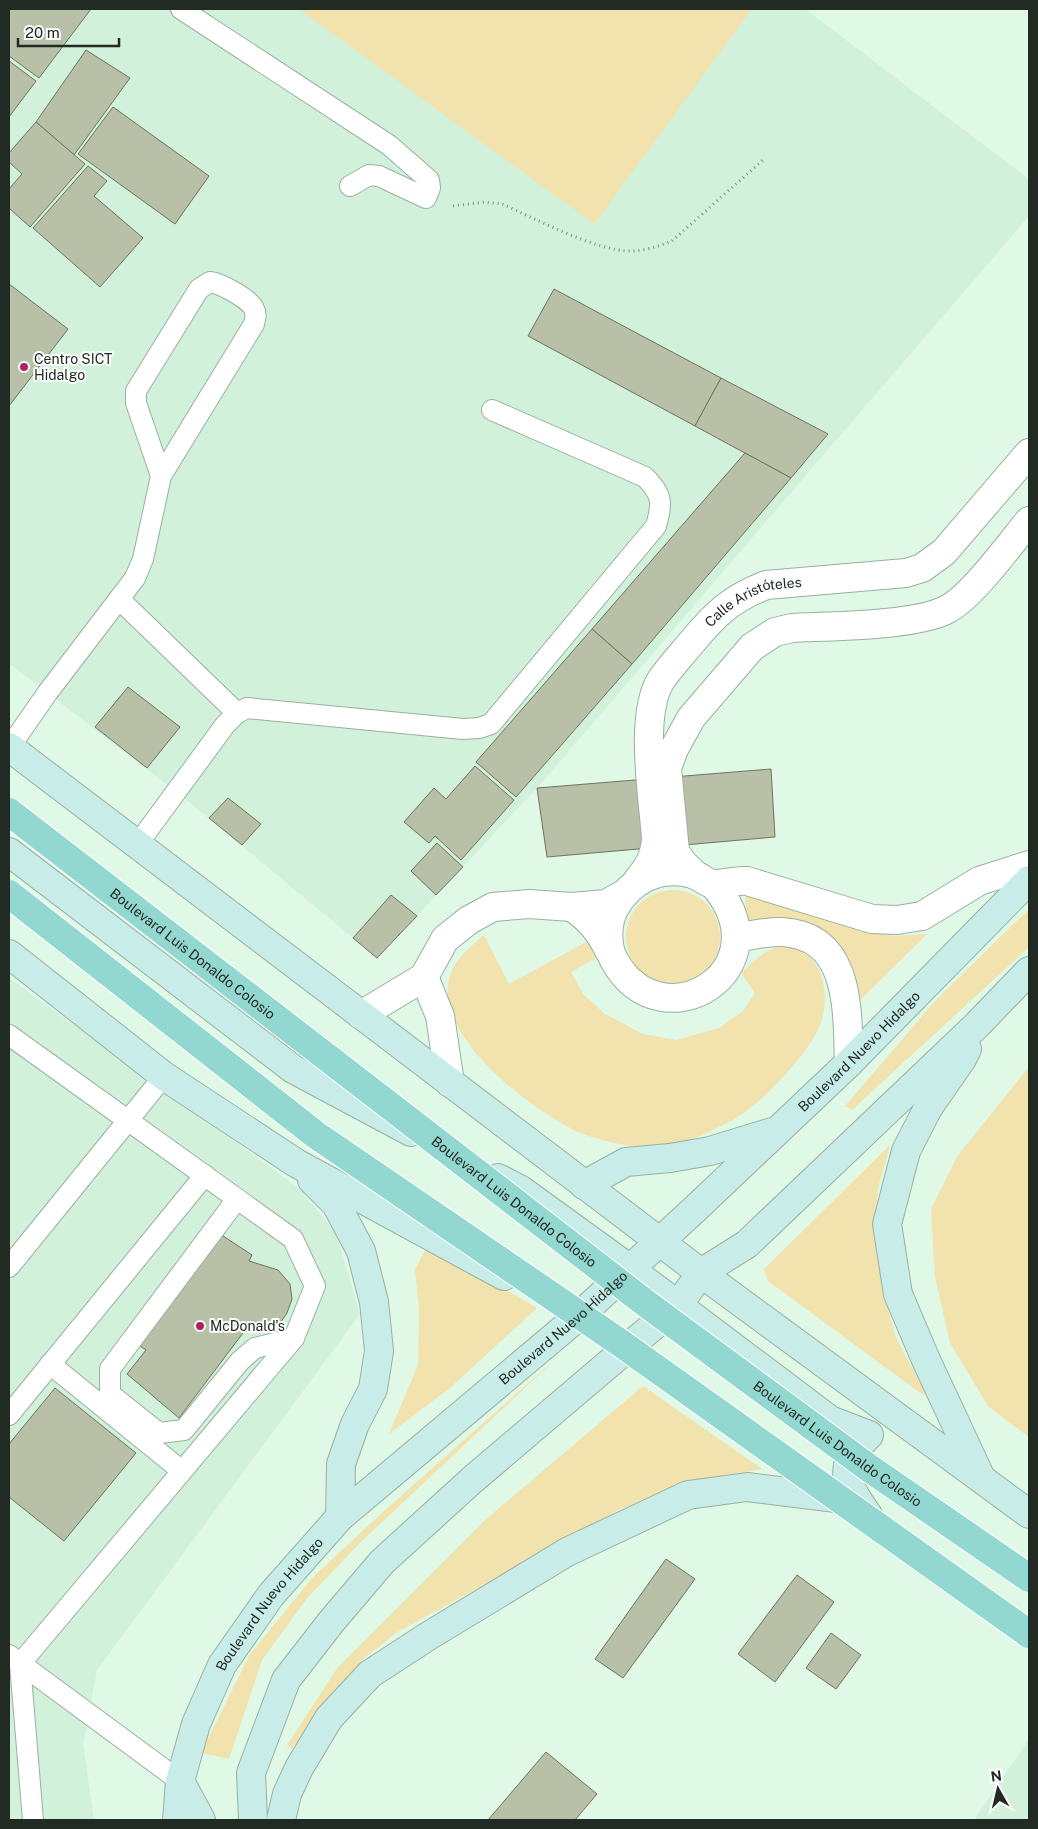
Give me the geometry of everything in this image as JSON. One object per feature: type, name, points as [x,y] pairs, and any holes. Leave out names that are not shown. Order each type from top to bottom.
[{"type":"main road","points":[[9,748],[701,1273],[1029,1514]]},
{"type":"main road","name":"Boulevard Luis Donaldo Colosio","points":[[9,812],[648,1306],[869,1468],[1029,1578]]},
{"type":"main road","points":[[9,852],[293,1069],[521,1190],[630,1269],[830,1420],[869,1435]]},
{"type":"main road","name":"Boulevard Nuevo Hidalgo","points":[[176,1820],[180,1781],[196,1724],[222,1665],[271,1595],[340,1517],[579,1316],[630,1269],[848,1063],[1029,880]]},
{"type":"main road","points":[[9,894],[316,1135],[619,1342],[1029,1634]]},
{"type":"main road","points":[[9,954],[164,1076],[296,1163],[579,1316],[836,1498],[1029,1647]]},
{"type":"main road","points":[[253,1820],[252,1773],[286,1680],[331,1622],[389,1555],[472,1480],[678,1305],[701,1273],[747,1244],[978,1025],[1029,971]]},
{"type":"main road","points":[[978,1025],[962,1060],[928,1108],[906,1151],[887,1224],[898,1294],[926,1360],[982,1479]]},
{"type":"main road","points":[[584,1185],[626,1162],[670,1158],[710,1151],[778,1130]]},
{"type":"main road","points":[[296,1163],[336,1204],[361,1251],[374,1302],[379,1351],[373,1389],[355,1424],[341,1464],[340,1517]]},
{"type":"main road","points":[[878,1530],[851,1491],[846,1474],[848,1461],[857,1446],[876,1431],[891,1430],[941,1449]]},
{"type":"main road","points":[[281,1820],[288,1794],[299,1768],[329,1718],[370,1674],[430,1634],[567,1552],[688,1495],[747,1487],[836,1498]]},
{"type":"main road","points":[[180,1781],[201,1820]]},
{"type":"street","name":"Calle Aristóteles","points":[[629,888],[648,868],[655,853],[650,720],[655,699],[661,681],[713,616],[744,593],[766,585],[906,573],[922,568],[944,552],[1029,453]]},
{"type":"street","points":[[572,907],[590,919],[601,933],[624,977],[641,991],[662,998],[685,997],[706,989],[722,974],[732,957],[736,937],[734,917],[726,899],[682,862],[675,851],[667,768],[674,749],[691,718],[752,648],[775,632],[792,628],[920,618],[946,610],[965,596],[1029,521]]},
{"type":"street","points":[[361,1015],[424,977],[445,939],[469,920],[493,907],[529,904],[572,907],[606,904],[655,872],[676,871],[704,879],[747,881],[872,919],[897,920],[922,916],[979,881],[1029,865]]},
{"type":"street","points":[[613,958],[608,936],[611,914],[629,888]]},
{"type":"street","points":[[736,937],[781,932],[798,935],[816,941],[830,955],[839,972],[846,1001],[848,1063]]},
{"type":"street","points":[[424,977],[440,1016],[450,1083]]},
{"type":"lane","points":[[181,9],[389,145],[429,180],[430,188],[426,198],[379,176],[369,175],[350,186]]},
{"type":"lane","points":[[9,748],[48,692],[135,578],[143,559],[161,476],[254,324],[255,310],[251,304],[218,283],[210,282],[199,289],[136,390],[136,403],[161,476]]},
{"type":"lane","points":[[137,845],[224,725],[237,712],[247,708],[261,707],[463,729],[479,728],[491,724],[656,526],[661,509],[658,490],[645,477],[492,410]]},
{"type":"lane","points":[[119,599],[237,712]]},
{"type":"lane","points":[[9,1035],[292,1239],[315,1286],[294,1338],[182,1471],[15,1660],[33,1820]]},
{"type":"lane","points":[[9,1267],[130,1121],[164,1076]]},
{"type":"lane","points":[[9,1415],[205,1176]]},
{"type":"lane","points":[[237,1199],[110,1369],[110,1394],[159,1433],[184,1430],[240,1361],[255,1348],[294,1338]]},
{"type":"lane","points":[[50,1364],[182,1471]]},
{"type":"lane","points":[[15,1660],[180,1781]]},
{"type":"path","points":[[426,198],[448,206],[485,202],[502,204],[603,247],[631,251],[656,247],[672,241],[763,160]]},
{"type":"shaded area","name":"Centro SICT Hidalgo","points":[[9,9],[805,9],[1029,179],[1029,216],[537,788],[377,958],[193,805],[9,663]]},
{"type":"shaded area","points":[[299,9],[752,9],[594,224]]},
{"type":"shaded area","points":[[673,890],[691,894],[706,904],[716,919],[720,937],[716,955],[706,970],[691,980],[673,984],[655,980],[640,970],[630,955],[626,937],[630,919],[640,904],[655,894]]},
{"type":"shaded area","points":[[745,893],[858,929],[894,936],[927,934],[850,1010],[832,939],[801,922],[747,925]]},
{"type":"shaded area","points":[[1029,909],[1029,947],[852,1110],[845,1106],[936,1000]]},
{"type":"shaded area","points":[[484,935],[509,984],[588,941],[598,957],[571,972],[583,994],[605,1014],[643,1034],[676,1040],[719,1028],[743,1011],[755,993],[741,973],[770,950],[782,947],[796,949],[806,954],[820,972],[825,996],[822,1020],[809,1045],[787,1073],[749,1109],[714,1130],[679,1144],[648,1148],[595,1138],[555,1120],[511,1088],[471,1046],[456,1024],[449,1001],[449,979],[451,972],[459,959]]},
{"type":"shaded area","points":[[9,978],[300,1189],[336,1233],[360,1314],[97,1670],[83,1745],[94,1820],[9,1820]]},
{"type":"shaded area","points":[[1029,1067],[1029,1437],[988,1406],[950,1343],[935,1277],[931,1209],[958,1155]]},
{"type":"shaded area","points":[[890,1145],[878,1188],[875,1226],[882,1288],[896,1338],[926,1393],[923,1395],[768,1281],[764,1269]]},
{"type":"shaded area","points":[[428,1244],[537,1308],[451,1387],[389,1434],[418,1365],[419,1309],[415,1270]]},
{"type":"shaded area","points":[[561,1354],[363,1540],[308,1597],[262,1660],[229,1759],[201,1753],[250,1654],[314,1576],[384,1511]]},
{"type":"shaded area","points":[[643,1386],[762,1469],[714,1477],[670,1488],[617,1511],[396,1633],[362,1660],[292,1748],[287,1745],[338,1667],[485,1520]]},
{"type":"shaded area","points":[[1029,1739],[1029,1820],[974,1820]]},
{"type":"building","points":[[9,9],[91,9],[39,78],[9,56]]},
{"type":"building","points":[[86,50],[130,78],[74,155],[36,122]]},
{"type":"building","points":[[9,61],[36,81],[9,117]]},
{"type":"building","points":[[113,107],[209,176],[175,224],[78,154]]},
{"type":"building","points":[[36,122],[85,164],[30,227],[9,208],[9,189],[22,174],[9,162],[9,153]]},
{"type":"building","points":[[88,166],[107,181],[94,196],[143,238],[100,287],[33,228]]},
{"type":"building","name":"Centro SICT Hidalgo","points":[[9,284],[68,329],[9,406]]},
{"type":"building","points":[[554,289],[721,378],[695,426],[528,336]]},
{"type":"building","points":[[721,378],[828,434],[791,478],[695,426]]},
{"type":"building","points":[[745,453],[791,478],[632,664],[592,629]]},
{"type":"building","points":[[592,629],[632,664],[516,797],[476,762]]},
{"type":"building","points":[[128,687],[180,727],[147,768],[95,727]]},
{"type":"building","points":[[475,766],[514,800],[461,860],[435,836],[429,843],[404,822],[434,788],[446,799]]},
{"type":"building","points":[[771,769],[775,837],[547,857],[537,788]]},
{"type":"building","points":[[228,798],[261,824],[242,845],[209,818]]},
{"type":"building","points":[[437,843],[463,867],[436,895],[411,871]]},
{"type":"building","points":[[391,895],[417,916],[377,958],[353,938]]},
{"type":"building","name":"McDonald's","points":[[220,1234],[252,1255],[249,1261],[278,1270],[290,1284],[292,1299],[287,1313],[278,1326],[264,1330],[249,1325],[179,1418],[127,1374],[146,1350],[137,1344]]},
{"type":"building","points":[[55,1388],[136,1453],[64,1541],[9,1497],[9,1444]]},
{"type":"building","points":[[666,1559],[695,1579],[623,1678],[595,1659]]},
{"type":"building","points":[[797,1575],[834,1602],[775,1682],[738,1654]]},
{"type":"building","points":[[831,1633],[861,1655],[836,1689],[806,1668]]},
{"type":"building","points":[[546,1752],[597,1794],[575,1820],[488,1820]]},
{"type":"place","name":"Centro SICT Hidalgo","points":[[24,367]]},
{"type":"place","name":"McDonald's","points":[[200,1326]]}]
